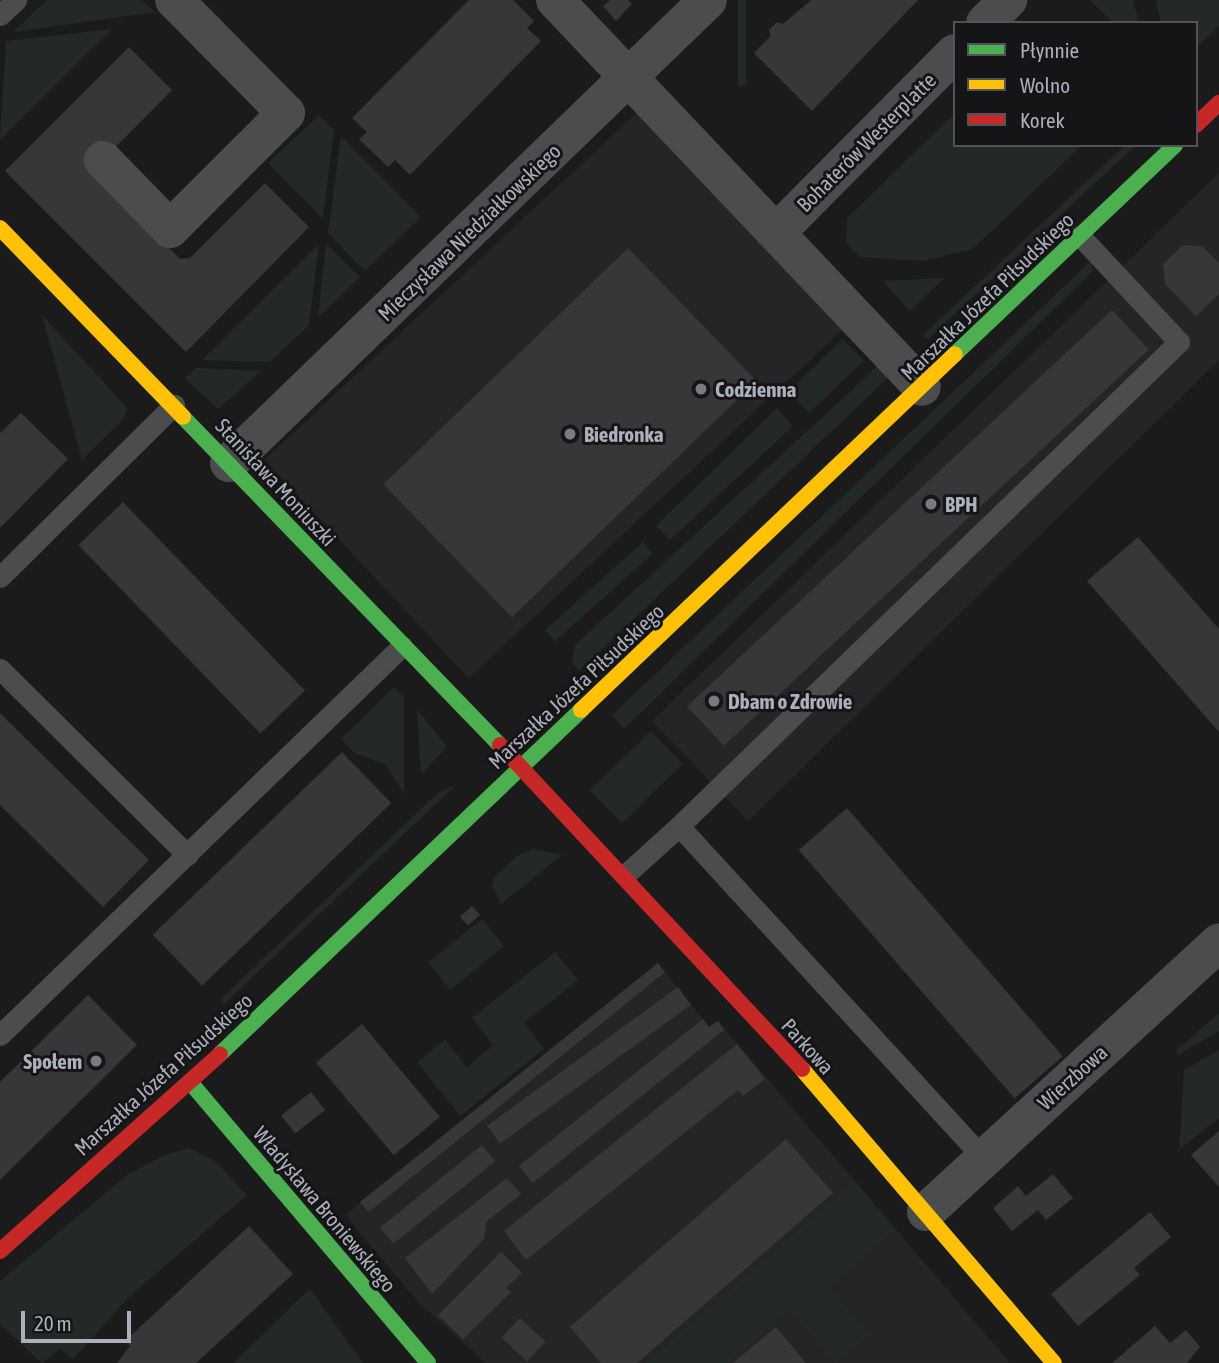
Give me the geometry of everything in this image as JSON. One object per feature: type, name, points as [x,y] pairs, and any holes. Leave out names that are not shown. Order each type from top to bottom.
[{"type":"street","points":[[103,160],[170,229],[286,113],[174,0]]},
{"type":"street","points":[[555,0],[922,387]]},
{"type":"street","name":"Mieczysława Niedziałkowskiego","points":[[229,463],[708,0]]},
{"type":"street","points":[[987,21],[1008,0]]},
{"type":"street","name":"Bohaterów Westerplatte","points":[[777,232],[953,55]]},
{"type":"street","points":[[1198,123],[1219,103]]},
{"type":"street","name":"Marszałka Józefa Piłsudskiego","points":[[0,1251],[190,1082],[1173,147]]},
{"type":"street","name":"Stanisława Moniuszki","points":[[0,228],[174,405],[402,646],[522,766]]},
{"type":"street","name":"Parkowa","points":[[522,766],[625,875],[926,1212],[1054,1363]]},
{"type":"street","name":"Wierzbowa","points":[[926,1212],[1219,943]]},
{"type":"street","name":"Władysława Broniewskiego","points":[[190,1082],[425,1362]]},
{"type":"lane","points":[[0,15],[16,0]]},
{"type":"lane","points":[[625,875],[679,826],[1179,342],[1080,236]]},
{"type":"lane","points":[[0,577],[174,405]]},
{"type":"lane","points":[[0,1035],[402,646]]},
{"type":"lane","points":[[0,669],[187,855]]},
{"type":"lane","points":[[679,826],[983,1158]]},
{"type":"shaded area","points":[[47,0],[142,0],[155,12],[13,32]]},
{"type":"shaded area","points":[[738,0],[746,0],[746,86],[738,86]]},
{"type":"shaded area","points":[[1089,0],[1133,0],[1138,21],[1112,21]]},
{"type":"shaded area","points":[[1156,0],[1219,0],[1219,26],[1198,46],[1198,21],[1161,21]]},
{"type":"shaded area","points":[[112,29],[0,140],[6,41]]},
{"type":"shaded area","points":[[645,105],[849,324],[469,678],[265,460]]},
{"type":"shaded area","points":[[319,115],[334,130],[323,219],[268,163]]},
{"type":"shaded area","points":[[953,115],[953,147],[1080,147],[973,249],[923,261],[860,257],[846,243],[847,218]]},
{"type":"shaded area","points":[[341,136],[421,217],[365,271],[328,233]]},
{"type":"shaded area","points":[[1123,147],[1134,147],[928,339],[922,336]]},
{"type":"shaded area","points":[[1219,173],[1219,360],[748,821],[652,721]]},
{"type":"shaded area","points":[[326,243],[360,277],[318,318]]},
{"type":"shaded area","points":[[319,244],[309,325],[270,362],[202,360]]},
{"type":"shaded area","points":[[1091,261],[1093,271],[624,729],[612,715]]},
{"type":"shaded area","points":[[945,278],[910,311],[883,281]]},
{"type":"shaded area","points":[[42,315],[127,408],[122,421],[82,460]]},
{"type":"shaded area","points":[[843,339],[864,361],[809,413],[788,392]]},
{"type":"shaded area","points":[[881,363],[891,375],[579,671],[572,662],[575,645]]},
{"type":"shaded area","points":[[197,368],[261,371],[218,409],[185,378]]},
{"type":"shaded area","points":[[777,408],[793,426],[670,540],[656,526]]},
{"type":"shaded area","points":[[643,542],[653,553],[555,641],[545,630]]},
{"type":"shaded area","points":[[394,687],[404,697],[404,794],[386,765],[353,752],[341,739]]},
{"type":"shaded area","points":[[417,710],[447,746],[421,775]]},
{"type":"shaded area","points":[[651,731],[683,764],[622,823],[590,790]]},
{"type":"shaded area","points":[[457,784],[223,1005],[222,998],[439,792]]},
{"type":"shaded area","points":[[534,849],[562,855],[501,904],[492,886],[494,878],[518,855]]},
{"type":"shaded area","points":[[482,919],[504,946],[450,990],[428,962]]},
{"type":"shaded area","points":[[555,952],[578,980],[524,1023],[544,1049],[460,1116],[417,1062],[445,1040],[467,1067],[493,1045],[472,1018]]},
{"type":"shaded area","points":[[658,963],[709,1027],[718,1021],[1010,1363],[486,1363],[419,1303],[345,1215]]},
{"type":"shaded area","points":[[1219,1013],[1219,1031],[1176,1056],[1178,1049]]},
{"type":"shaded area","points":[[1219,1050],[1219,1118],[1179,1150],[1184,1070]]},
{"type":"shaded area","points":[[189,1148],[214,1160],[247,1195],[130,1296],[73,1359],[60,1349],[42,1363],[0,1324],[0,1281],[127,1175],[163,1156]]},
{"type":"shaded area","points":[[855,1181],[895,1229],[829,1287],[870,1335],[836,1363],[789,1310],[728,1363],[646,1363]]},
{"type":"shaded area","points":[[310,1289],[363,1363],[233,1363]]},
{"type":"building","points":[[469,0],[513,0],[534,21],[527,28],[541,41],[410,175],[395,160],[388,167],[359,139],[367,132],[352,118]]},
{"type":"building","points":[[610,0],[628,0],[632,4],[616,21],[603,6]]},
{"type":"building","points":[[811,0],[918,0],[812,111],[754,53],[771,36],[769,30],[777,22],[783,24]]},
{"type":"building","points":[[129,47],[172,90],[97,166],[97,176],[180,259],[190,258],[265,183],[309,227],[186,352],[5,171]]},
{"type":"building","points":[[1183,245],[1202,246],[1219,263],[1219,294],[1196,316],[1165,284],[1163,264]]},
{"type":"building","name":"Biedronka","points":[[628,248],[757,381],[512,617],[383,484]]},
{"type":"building","points":[[1112,310],[1149,349],[724,746],[687,706]]},
{"type":"building","points":[[21,413],[68,459],[0,528],[0,433]]},
{"type":"building","points":[[123,502],[305,690],[260,734],[78,545]]},
{"type":"building","points":[[1138,537],[1219,629],[1219,732],[1087,581]]},
{"type":"building","points":[[0,713],[149,860],[103,907],[0,805]]},
{"type":"building","points":[[342,752],[391,803],[202,986],[153,935]]},
{"type":"building","points":[[847,808],[1063,1056],[1015,1098],[799,850]]},
{"type":"building","points":[[472,906],[480,915],[468,926],[460,917]]},
{"type":"building","points":[[658,963],[665,972],[369,1212],[360,1202]]},
{"type":"building","points":[[678,987],[691,1005],[500,1144],[487,1126]]},
{"type":"building","points":[[88,995],[137,1045],[0,1180],[0,1082]]},
{"type":"building","points":[[703,1019],[709,1027],[718,1021],[724,1030],[533,1183],[519,1166]]},
{"type":"building","points":[[362,1024],[440,1117],[394,1155],[316,1063]]},
{"type":"building","points":[[737,1044],[765,1079],[743,1096],[738,1090],[526,1260],[504,1231]]},
{"type":"building","points":[[311,1092],[325,1110],[295,1134],[281,1115]]},
{"type":"building","points":[[1219,1131],[1219,1187],[1191,1155]]},
{"type":"building","points":[[786,1139],[833,1193],[637,1363],[601,1363],[570,1327]]},
{"type":"building","points":[[482,1145],[495,1161],[393,1244],[380,1227]]},
{"type":"building","points":[[1053,1174],[1073,1198],[1046,1220],[1038,1210],[1012,1231],[993,1208],[1018,1186],[1026,1196]]},
{"type":"building","points":[[507,1178],[521,1194],[486,1222],[484,1239],[432,1294],[405,1258]]},
{"type":"building","points":[[1150,1212],[1171,1237],[1134,1268],[1140,1275],[1078,1326],[1051,1294]]},
{"type":"building","points":[[249,1226],[293,1274],[196,1363],[117,1363],[130,1346],[125,1341]]},
{"type":"building","points":[[501,1252],[522,1273],[506,1288],[511,1292],[463,1339],[438,1315]]},
{"type":"building","points":[[520,1318],[546,1342],[527,1362],[502,1338]]},
{"type":"building","points":[[1155,1326],[1170,1343],[1186,1330],[1200,1347],[1187,1363],[1112,1363]]},
{"type":"building","points":[[776,1327],[806,1363],[733,1363]]},
{"type":"traffic: fast","points":[[955,354],[1173,147]]},
{"type":"traffic: fast","points":[[183,417],[500,745]]},
{"type":"traffic: fast","points":[[220,1054],[581,710]]},
{"type":"traffic: fast","points":[[190,1082],[428,1363]]},
{"type":"traffic: slow","points":[[0,228],[183,417]]},
{"type":"traffic: slow","points":[[581,710],[955,354]]},
{"type":"traffic: slow","points":[[802,1069],[1054,1363]]},
{"type":"traffic: jam","points":[[1198,123],[1219,103]]},
{"type":"traffic: jam","points":[[500,745],[802,1069]]},
{"type":"traffic: jam","points":[[0,1251],[220,1054]]},
{"type":"place","name":"Codzienna","points":[[701,389]]},
{"type":"place","name":"Biedronka","points":[[570,434]]},
{"type":"place","name":"BPH","points":[[931,504]]},
{"type":"place","name":"Dbam o Zdrowie","points":[[714,701]]},
{"type":"place","name":"Społem","points":[[96,1061]]}]
